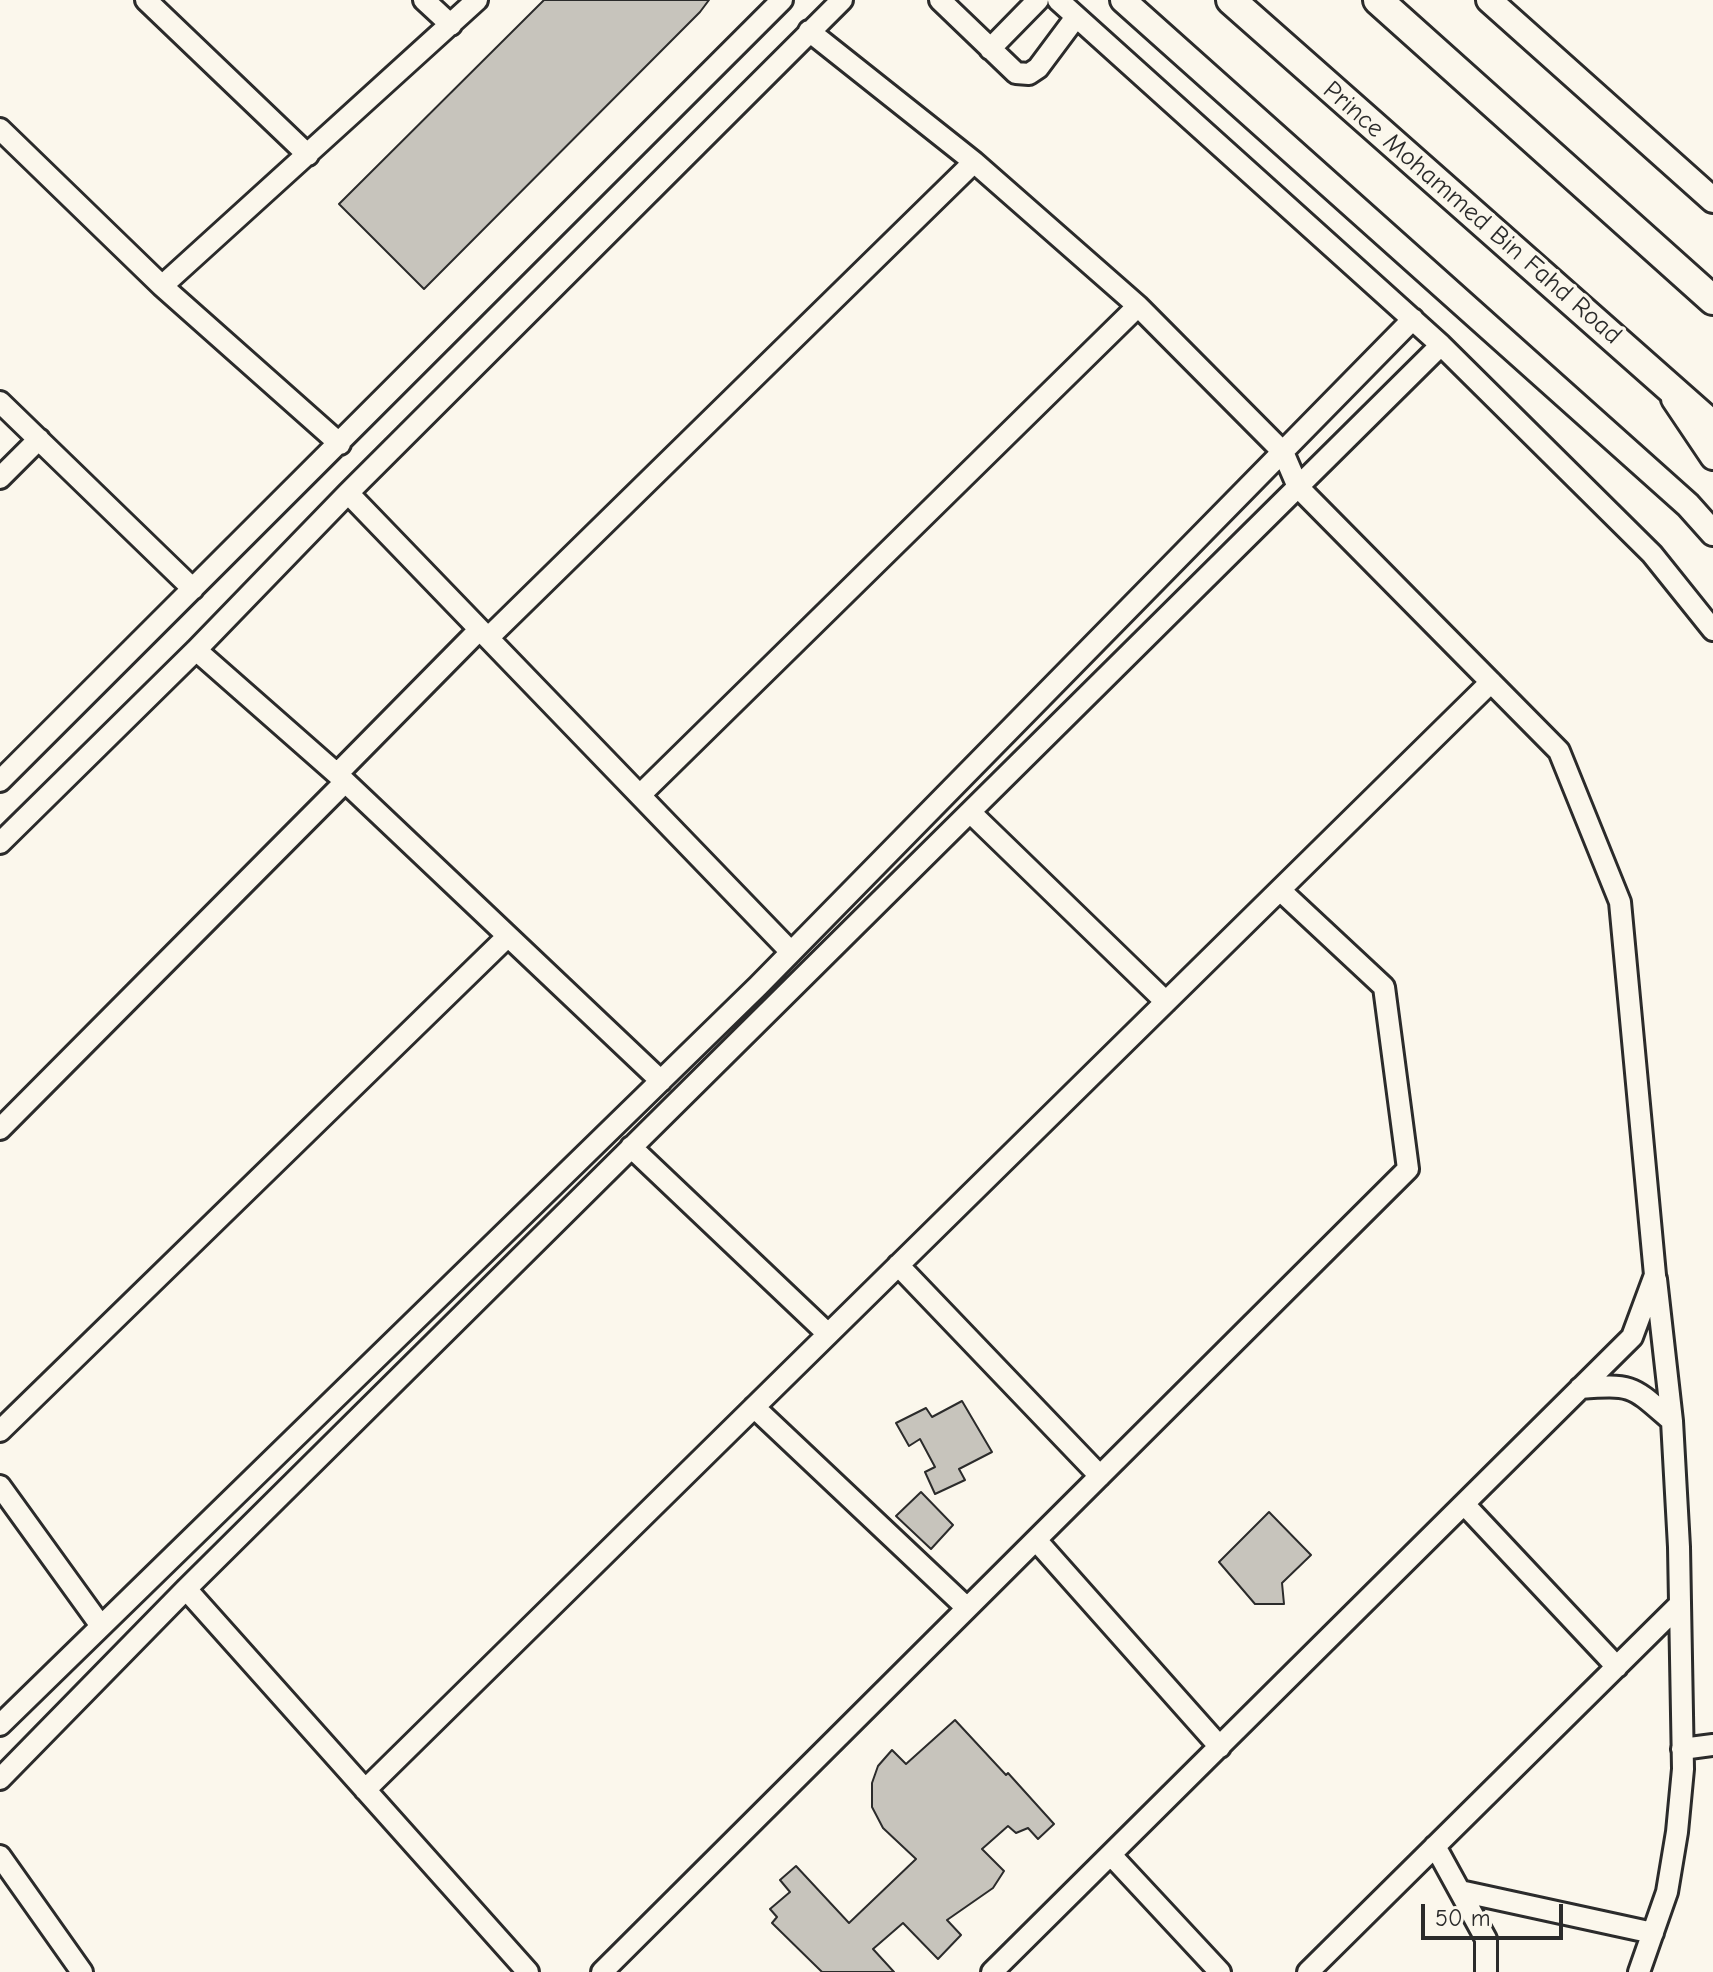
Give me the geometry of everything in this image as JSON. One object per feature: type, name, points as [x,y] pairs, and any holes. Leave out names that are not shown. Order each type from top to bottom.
[{"type":"highway","name":"Prince Mohammed Bin Fahd Road","points":[[1231,0],[1713,426]]},
{"type":"highway","points":[[1378,0],[1713,300]]},
{"type":"main road","points":[[1123,0],[1688,505],[1713,533]]},
{"type":"main road","points":[[1489,0],[1713,200]]},
{"type":"main road","points":[[1611,209],[1713,280]]},
{"type":"main road","points":[[1662,381],[1713,457]]},
{"type":"street","points":[[146,0],[308,155]]},
{"type":"street","points":[[424,0],[451,25]]},
{"type":"street","points":[[162,286],[477,0]]},
{"type":"street","points":[[0,781],[340,444],[780,0]]},
{"type":"street","points":[[0,843],[842,0]]},
{"type":"street","points":[[940,0],[1016,73],[1029,74],[1038,68],[1076,17]]},
{"type":"street","points":[[1058,0],[1441,345],[1652,554],[1713,630]]},
{"type":"street","points":[[990,49],[1026,4]]},
{"type":"street","points":[[809,31],[974,162],[1138,306],[1283,452],[1298,487],[1559,751],[1620,902],[1672,1421],[1680,1604],[1682,1749],[1677,1832],[1667,1892],[1639,1972]]},
{"type":"street","points":[[0,129],[162,286],[340,444]]},
{"type":"street","points":[[0,1129],[483,634],[974,162]]},
{"type":"street","points":[[640,795],[1138,306]]},
{"type":"street","points":[[0,1725],[791,952],[1413,319]]},
{"type":"street","points":[[0,1779],[186,1589],[1441,345]]},
{"type":"street","points":[[0,402],[193,589]]},
{"type":"street","points":[[0,478],[39,439]]},
{"type":"street","points":[[348,493],[791,952]]},
{"type":"street","points":[[196,650],[341,778],[661,1081]]},
{"type":"street","points":[[365,1790],[1491,682]]},
{"type":"street","points":[[970,812],[1166,1002]]},
{"type":"street","points":[[602,1972],[1408,1169],[1384,987],[1280,890]]},
{"type":"street","points":[[0,1431],[508,936]]},
{"type":"street","points":[[631,1147],[828,1334]]},
{"type":"street","points":[[898,1265],[1100,1476]]},
{"type":"street","points":[[992,1972],[1632,1337],[1655,1275]]},
{"type":"street","points":[[1580,1388],[1617,1385],[1637,1391],[1672,1421]]},
{"type":"street","points":[[754,1407],[967,1608]]},
{"type":"street","points":[[0,1486],[101,1626]]},
{"type":"street","points":[[1464,1504],[1617,1667]]},
{"type":"street","points":[[1036,1540],[1220,1747]]},
{"type":"street","points":[[186,1589],[528,1972]]},
{"type":"street","points":[[1308,1972],[1680,1604]]},
{"type":"street","points":[[1682,1749],[1713,1745]]},
{"type":"street","points":[[1435,1846],[1486,1939],[1486,1972]]},
{"type":"street","points":[[1111,1855],[1220,1972]]},
{"type":"street","points":[[0,1856],[82,1972]]},
{"type":"street","points":[[1460,1891],[1653,1933]]},
{"type":"building","points":[[544,0],[709,0],[424,289],[339,204]]},
{"type":"building","points":[[962,1401],[992,1452],[959,1469],[965,1480],[935,1494],[925,1472],[935,1467],[920,1439],[909,1446],[896,1423],[926,1408],[932,1417]]},
{"type":"building","points":[[921,1492],[953,1525],[931,1549],[896,1516]]},
{"type":"building","points":[[1269,1512],[1311,1555],[1282,1583],[1284,1604],[1255,1604],[1219,1562]]},
{"type":"building","points":[[955,1720],[1054,1824],[1038,1839],[1028,1828],[1016,1833],[1008,1826],[982,1849],[1004,1871],[993,1888],[947,1920],[961,1935],[938,1959],[903,1923],[873,1949],[894,1972],[822,1972],[772,1923],[777,1917],[770,1909],[790,1892],[780,1880],[796,1866],[849,1923],[916,1859],[883,1828],[872,1807],[872,1783],[878,1766],[892,1750],[906,1764]]}]
